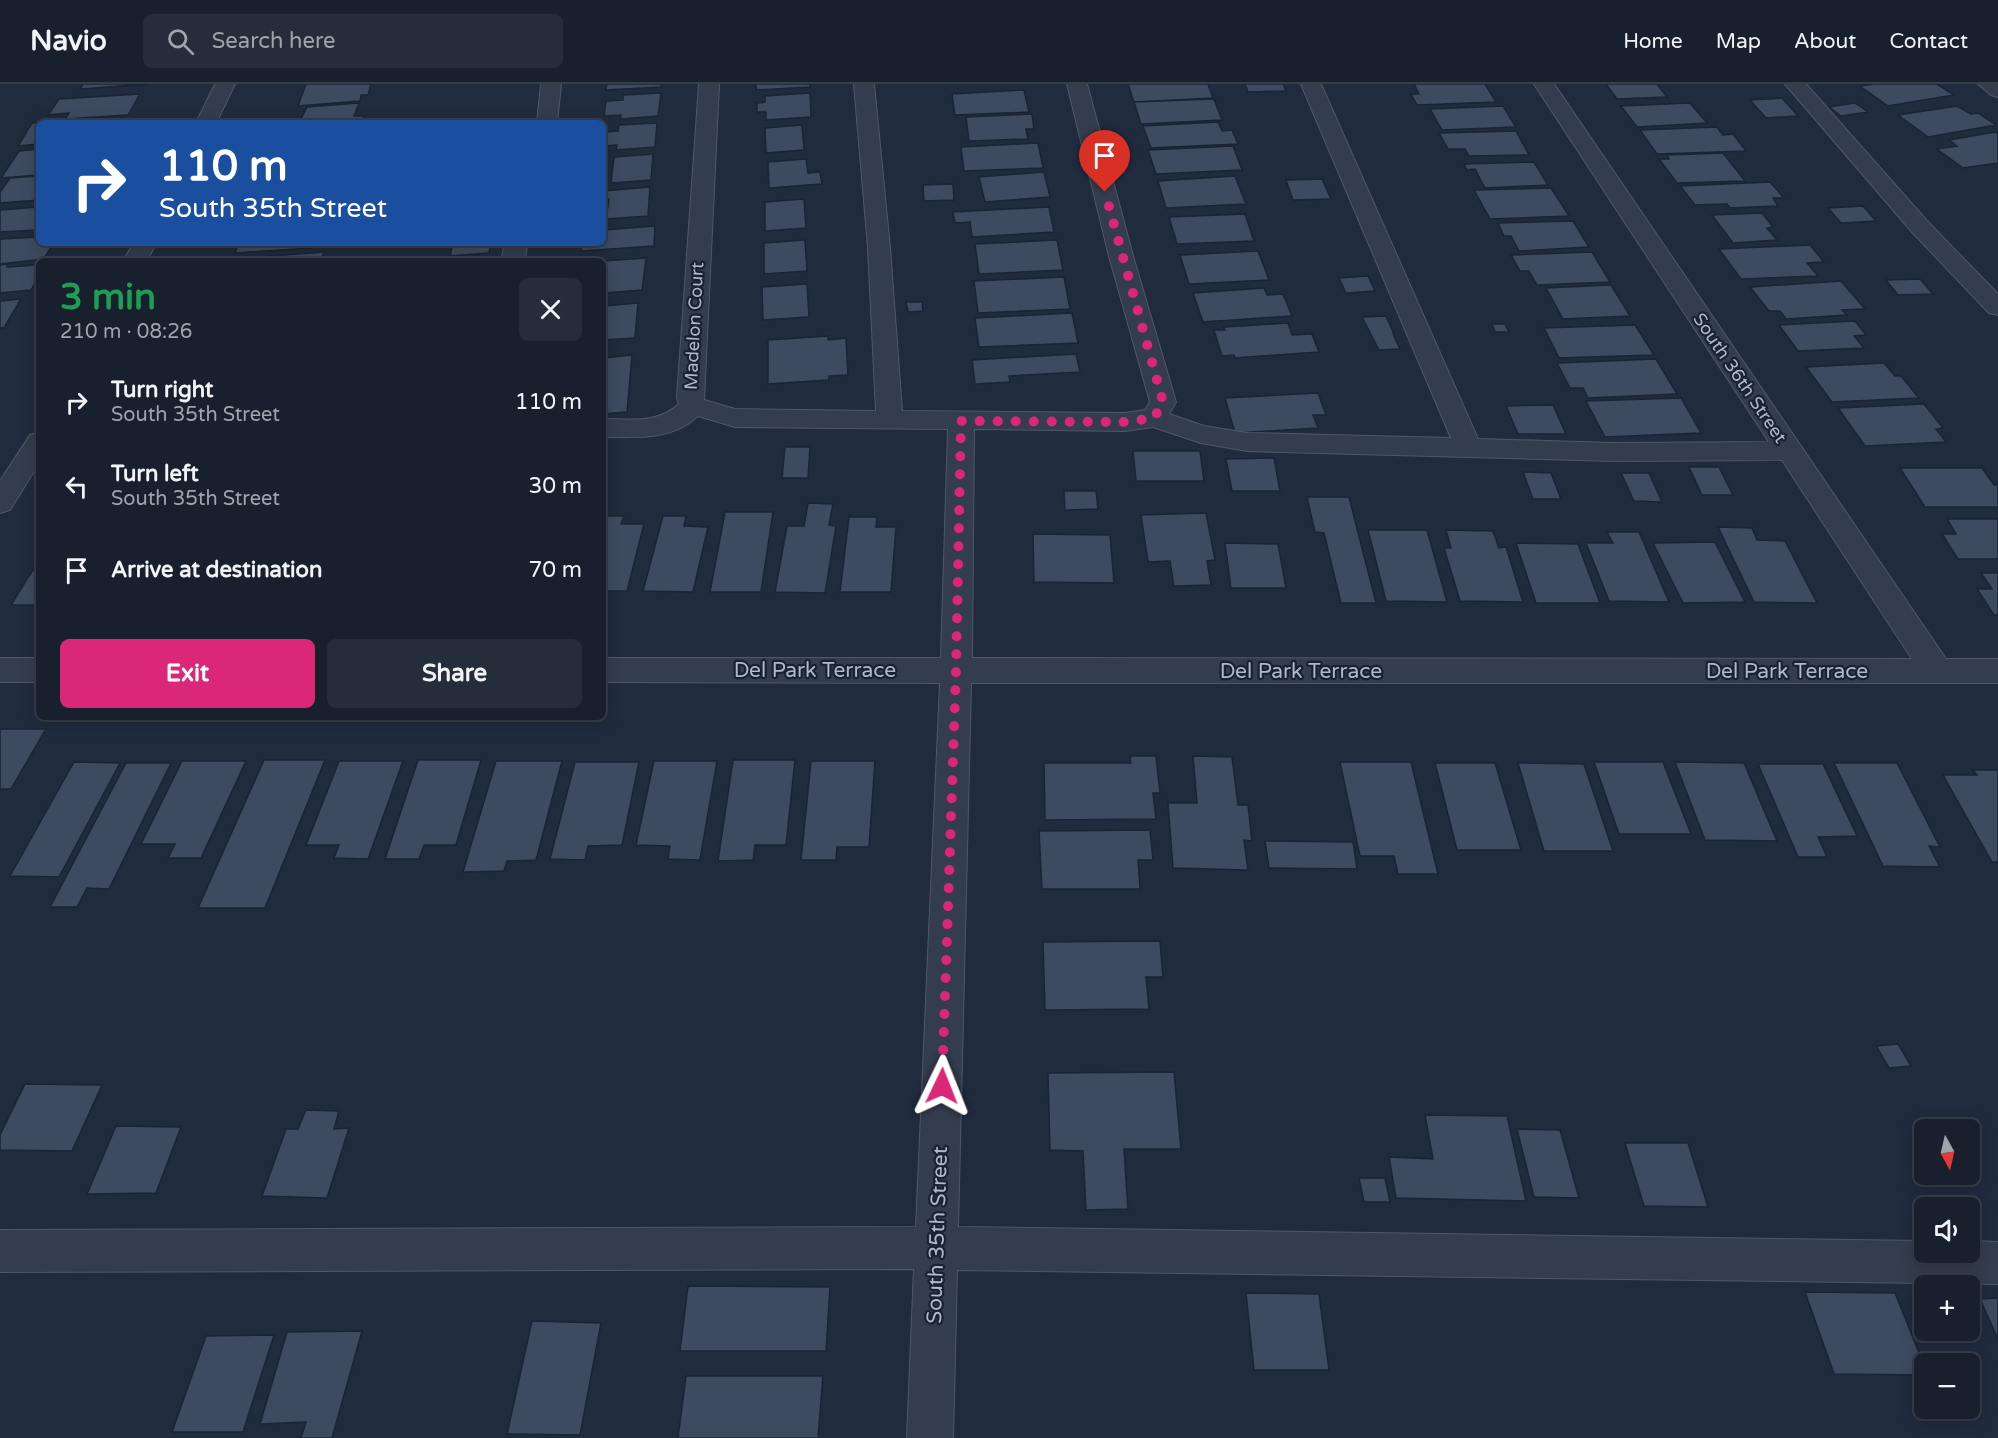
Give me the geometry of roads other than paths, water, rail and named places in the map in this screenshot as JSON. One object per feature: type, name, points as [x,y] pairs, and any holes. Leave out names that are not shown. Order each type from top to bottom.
[{"type":"street","points":[[207,120],[225,84]]},
{"type":"street","points":[[547,120],[552,84]]},
{"type":"street","name":"Madelon Court","points":[[709,84],[690,398],[693,406],[735,418],[961,421]]},
{"type":"street","points":[[864,84],[879,248],[890,420]]},
{"type":"street","points":[[1077,84],[1121,256],[1163,402],[1154,418]]},
{"type":"street","points":[[1311,84],[1469,449]]},
{"type":"street","name":"South 36th Street","points":[[1544,84],[1937,671]]},
{"type":"street","points":[[1795,84],[1920,227],[1998,308]]},
{"type":"street","points":[[1988,84],[1998,91]]},
{"type":"street","points":[[606,428],[658,428],[679,419],[693,406]]},
{"type":"street","points":[[961,421],[1125,422],[1154,418],[1201,434],[1247,442],[1613,452],[1789,451]]},
{"type":"street","name":"South 35th Street","points":[[930,1438],[956,670],[961,421]]},
{"type":"street","points":[[0,503],[36,446]]},
{"type":"street","points":[[0,670],[36,670]]},
{"type":"street","name":"Del Park Terrace","points":[[606,670],[1998,671]]},
{"type":"street","points":[[0,1251],[937,1248],[1998,1263]]}]
